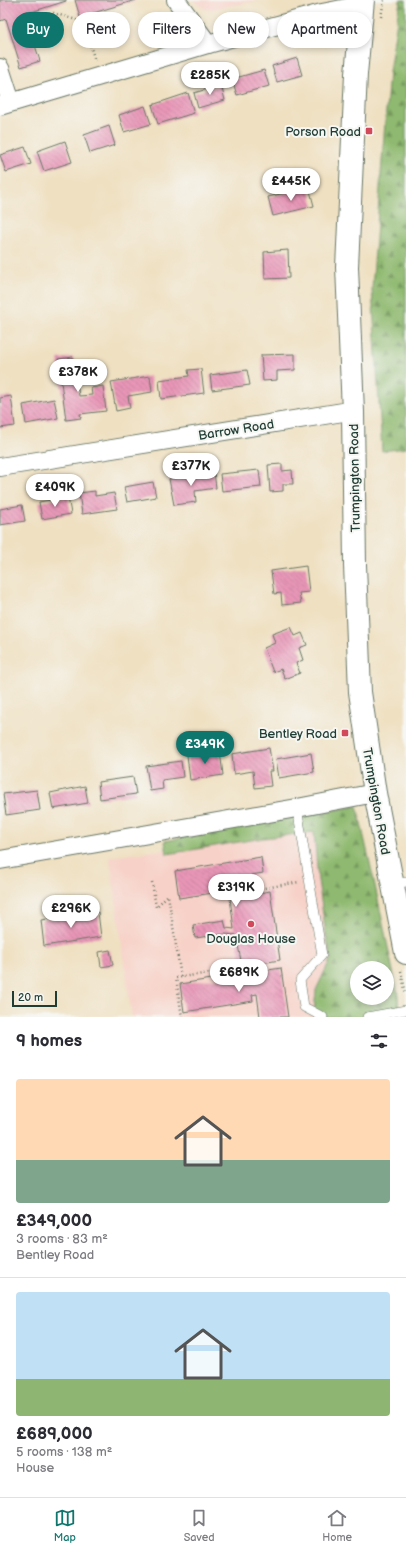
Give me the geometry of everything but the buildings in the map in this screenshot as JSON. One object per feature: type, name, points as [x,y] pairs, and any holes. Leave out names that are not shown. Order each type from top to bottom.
[{"type":"main road","name":"Trumpington Road","points":[[362,3],[356,74],[347,267],[353,412],[355,565],[360,692],[375,793],[399,883],[406,953]]},
{"type":"street","points":[[176,0],[208,44]]},
{"type":"street","points":[[0,68],[5,104],[208,44],[362,3]]},
{"type":"street","name":"Barrow Road","points":[[0,467],[353,412]]},
{"type":"street","points":[[0,860],[375,793]]},
{"type":"lane","points":[[297,808],[322,955],[300,980],[304,1007],[323,1017]]},
{"type":"lane","points":[[367,1017],[406,1010]]},
{"type":"path","points":[[64,16],[83,22],[99,75]]},
{"type":"path","points":[[254,890],[309,880]]},
{"type":"path","points":[[152,882],[156,907],[168,895],[181,977]]},
{"type":"path","points":[[182,1017],[176,978],[233,970]]},
{"type":"shaded area","points":[[193,0],[262,0],[207,10]]},
{"type":"shaded area","name":"Douglas House","points":[[360,819],[391,961],[350,961],[350,1005],[394,1005],[394,976],[398,995],[399,1017],[132,1017],[110,857],[302,831]]},
{"type":"green space","points":[[400,0],[406,0],[406,448],[382,451],[372,289],[389,72]]},
{"type":"green space","points":[[357,806],[391,961],[350,961],[350,1005],[394,1005],[394,976],[398,995],[399,1017],[317,1017],[314,1012],[316,990],[331,958],[318,880],[314,832],[263,838],[167,854],[165,841]]},
{"type":"place","name":"Porson Road","points":[[369,131]]},
{"type":"place","name":"Bentley Road","points":[[345,733]]},
{"type":"place","name":"Douglas House","points":[[251,924]]}]
